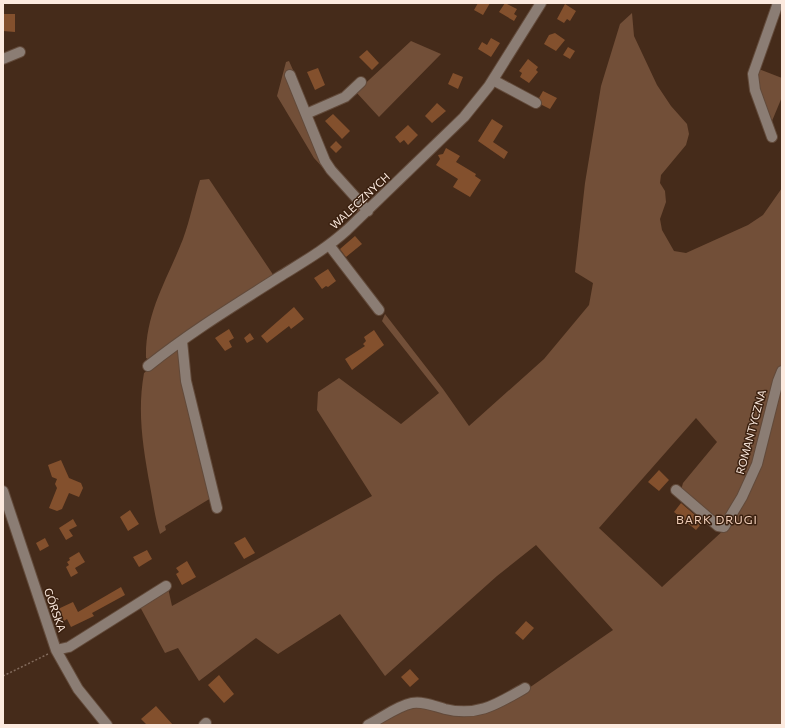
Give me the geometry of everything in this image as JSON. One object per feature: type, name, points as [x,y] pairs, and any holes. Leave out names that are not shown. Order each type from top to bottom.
[{"type":"street","name":"WALECZNYCH","points":[[148,366],[182,341],[329,245],[368,211],[464,117],[493,80],[541,3]]},
{"type":"street","points":[[772,137],[755,90],[753,74],[778,3]]},
{"type":"street","points":[[3,59],[20,52]]},
{"type":"street","points":[[290,75],[325,161],[331,170],[368,211]]},
{"type":"street","points":[[493,80],[536,103]]},
{"type":"street","points":[[306,114],[345,97],[361,82]]},
{"type":"street","points":[[329,245],[379,310]]},
{"type":"street","points":[[182,341],[186,381],[217,508]]},
{"type":"street","name":"ROMANTYCZNA","points":[[676,490],[718,526],[724,527],[742,497],[757,464],[778,381],[782,371]]},
{"type":"street","name":"GÓRSKA","points":[[3,491],[56,650],[78,689],[107,725]]},
{"type":"street","points":[[56,650],[69,647],[166,586]]},
{"type":"street","points":[[368,725],[403,706],[413,703],[427,704],[458,711],[478,711],[504,700],[525,688]]},
{"type":"path","points":[[3,676],[56,650]]},
{"type":"shaded area","points":[[632,13],[634,36],[657,85],[671,106],[687,124],[689,134],[686,145],[661,175],[660,183],[665,191],[666,202],[660,219],[662,230],[674,251],[686,253],[748,225],[763,215],[782,188],[782,365],[777,373],[754,463],[747,482],[722,523],[681,490],[683,483],[717,442],[696,418],[599,528],[662,587],[727,527],[745,499],[782,376],[782,725],[373,725],[410,706],[426,707],[449,714],[526,690],[613,630],[536,545],[497,576],[385,676],[340,614],[278,654],[256,638],[199,681],[178,648],[165,653],[139,605],[168,588],[172,606],[372,496],[317,410],[318,392],[339,378],[401,424],[439,393],[382,321],[385,314],[443,389],[469,426],[544,359],[589,305],[593,283],[575,272],[585,183],[601,86],[620,24]]},
{"type":"shaded area","points":[[411,41],[441,54],[379,117],[356,92]]},
{"type":"shaded area","points":[[289,61],[293,70],[288,73],[323,163],[359,204],[361,212],[327,243],[150,360],[146,358],[149,326],[153,311],[183,239],[200,180],[209,179],[274,276],[326,242],[358,214],[353,201],[314,158],[277,96],[286,62]]},
{"type":"shaded area","points":[[756,68],[782,78],[782,97],[772,121],[775,129],[771,127],[756,90]]},
{"type":"shaded area","points":[[180,345],[211,498],[165,526],[166,530],[160,534],[154,510],[143,443],[141,416],[142,387],[144,373]]},
{"type":"building","points":[[478,3],[490,3],[483,15],[474,10]]},
{"type":"building","points":[[505,3],[517,9],[514,14],[517,16],[514,21],[499,12]]},
{"type":"building","points":[[565,4],[576,11],[570,21],[567,19],[564,23],[557,19]]},
{"type":"building","points":[[3,14],[15,14],[15,32],[3,31]]},
{"type":"building","points":[[555,33],[565,40],[556,51],[544,44],[549,35]]},
{"type":"building","points":[[491,38],[500,43],[491,57],[478,49],[482,42],[487,45]]},
{"type":"building","points":[[568,47],[575,51],[570,59],[563,55]]},
{"type":"building","points":[[367,50],[379,63],[372,70],[359,57]]},
{"type":"building","points":[[528,59],[538,67],[536,70],[538,72],[529,83],[520,77],[522,73],[519,71]]},
{"type":"building","points":[[318,68],[325,85],[315,90],[307,72]]},
{"type":"building","points":[[453,73],[463,77],[458,89],[448,84]]},
{"type":"building","points":[[543,91],[557,98],[550,109],[542,105],[539,98]]},
{"type":"building","points":[[437,103],[446,111],[432,123],[425,116]]},
{"type":"building","points":[[333,114],[350,131],[342,139],[325,121]]},
{"type":"building","points":[[492,119],[503,126],[493,142],[508,152],[504,159],[478,141]]},
{"type":"building","points":[[408,125],[418,135],[408,145],[404,140],[400,143],[395,137]]},
{"type":"building","points":[[336,141],[342,147],[336,153],[330,147]]},
{"type":"building","points":[[446,148],[460,156],[456,162],[476,174],[475,176],[481,180],[470,197],[453,187],[458,179],[436,165],[440,159],[438,155],[443,154]]},
{"type":"building","points":[[355,236],[362,244],[346,257],[340,249]]},
{"type":"building","points":[[328,269],[336,281],[328,287],[326,286],[322,289],[314,278]]},
{"type":"building","points":[[294,307],[304,319],[291,329],[289,326],[267,343],[261,336]]},
{"type":"building","points":[[229,329],[234,338],[229,341],[232,347],[225,351],[215,338]]},
{"type":"building","points":[[374,330],[384,345],[352,370],[345,359],[365,346],[363,344],[366,341],[364,337]]},
{"type":"building","points":[[250,333],[254,339],[247,343],[244,338]]},
{"type":"building","points":[[61,460],[69,478],[81,483],[83,488],[79,497],[69,493],[62,509],[57,511],[49,508],[57,488],[55,484],[57,479],[52,477],[48,465]]},
{"type":"building","points":[[659,470],[669,480],[659,491],[648,482]]},
{"type":"building","points":[[681,503],[703,522],[696,530],[674,512]]},
{"type":"building","points":[[130,510],[139,524],[128,531],[120,517]]},
{"type":"building","points":[[73,519],[77,526],[69,530],[73,536],[66,540],[59,528]]},
{"type":"building","points":[[245,537],[255,553],[244,559],[234,543]]},
{"type":"building","points":[[45,538],[49,546],[40,551],[36,543]]},
{"type":"building","points":[[147,550],[152,559],[139,567],[133,557]]},
{"type":"building","points":[[79,552],[85,562],[75,568],[78,573],[71,577],[66,567],[69,565],[67,562],[70,560],[69,558]]},
{"type":"building","points":[[187,561],[196,577],[182,585],[176,574],[179,572],[176,568]]},
{"type":"building","points":[[121,587],[125,595],[92,613],[94,616],[71,627],[67,619],[64,621],[58,609],[73,602],[78,612]]},
{"type":"building","points":[[526,621],[534,628],[523,640],[515,633]]},
{"type":"building","points":[[410,669],[419,679],[410,687],[401,677]]},
{"type":"building","points":[[219,675],[234,694],[224,703],[208,685]]},
{"type":"building","points":[[156,706],[173,725],[147,725],[141,719]]},
{"type":"district","name":"BARK DRUGI","points":[[717,520]]}]
